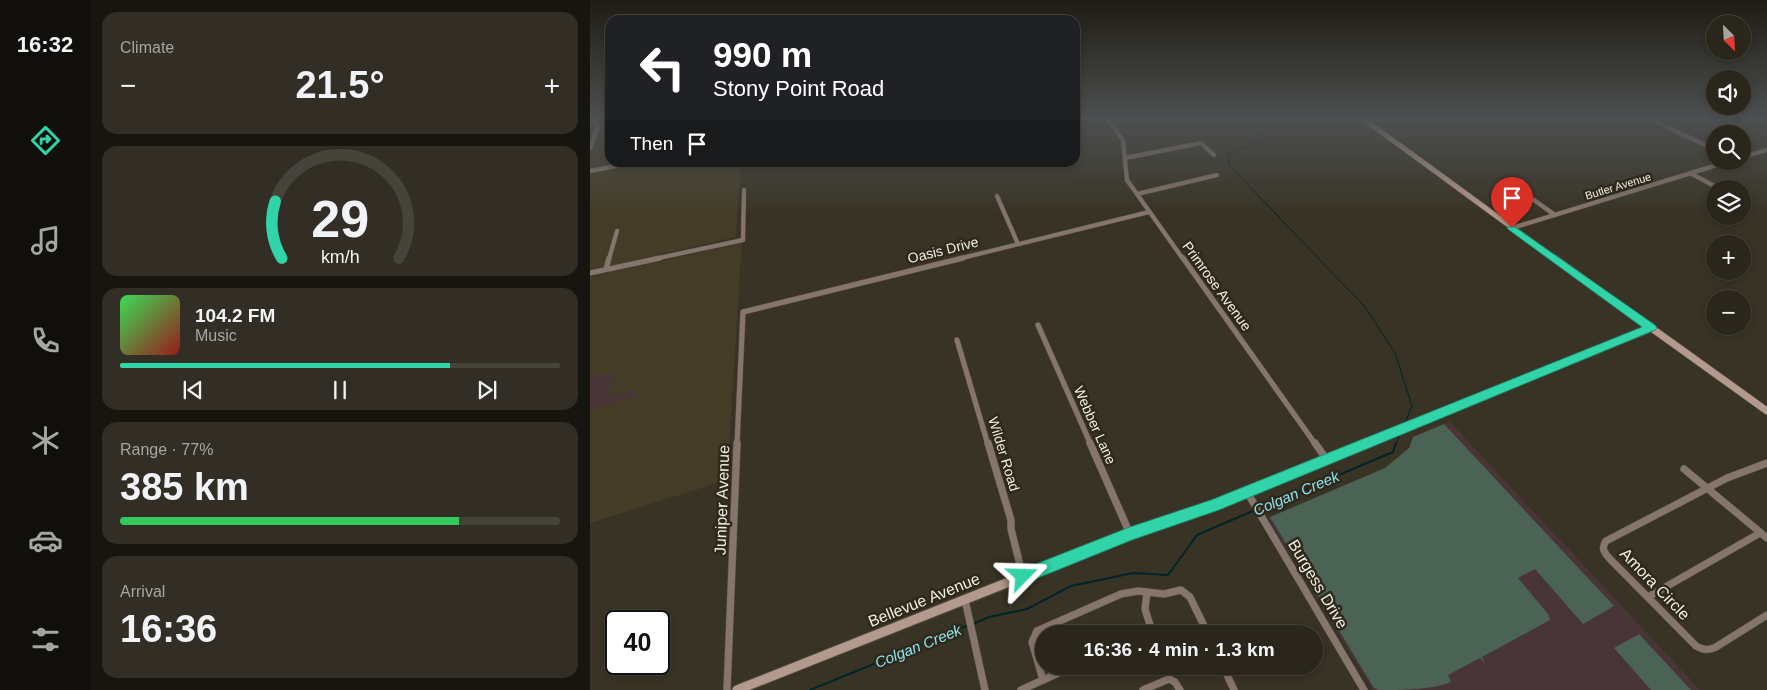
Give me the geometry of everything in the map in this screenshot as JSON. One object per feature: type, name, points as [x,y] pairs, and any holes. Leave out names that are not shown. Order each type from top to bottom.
[{"type":"street","name":"Primrose Avenue","points":[[1125,151],[1127,180],[1328,460]]},
{"type":"street","points":[[1125,158],[1159,151]]},
{"type":"street","points":[[1210,151],[1214,155]]},
{"type":"street","points":[[1407,151],[1767,411]]},
{"type":"street","points":[[590,171],[610,167]]},
{"type":"street","name":"Butler Avenue","points":[[1512,228],[1706,168]]},
{"type":"street","points":[[1690,173],[1706,182]]},
{"type":"street","points":[[1137,194],[1217,176]]},
{"type":"street","points":[[590,273],[743,240],[744,190]]},
{"type":"street","points":[[1524,193],[1555,215]]},
{"type":"street","points":[[997,196],[1018,244]]},
{"type":"street","name":"Oasis Drive","points":[[743,312],[1149,212]]},
{"type":"street","points":[[606,269],[616,231]]},
{"type":"street","name":"Juniper Avenue","points":[[727,690],[743,312]]},
{"type":"street","name":"Webber Lane","points":[[1038,325],[1130,534]]},
{"type":"street","name":"Bellevue Avenue","points":[[737,690],[1130,534],[1247,492],[1328,460],[1651,328]]},
{"type":"street","name":"Wilder Road","points":[[957,340],[1011,520],[1011,529],[1023,576]]},
{"type":"street","points":[[1708,488],[1767,463]]},
{"type":"street","points":[[1684,469],[1767,538]]},
{"type":"street","name":"Amora Circle","points":[[1708,488],[1606,541],[1603,545],[1604,550],[1609,558],[1702,650],[1710,650],[1716,647],[1767,615]]},
{"type":"street","name":"Burgess Drive","points":[[1247,492],[1358,676],[1364,690]]},
{"type":"street","points":[[1648,597],[1760,533]]},
{"type":"street","points":[[1043,680],[1032,642],[1037,632],[1121,594],[1138,591],[1164,594],[1176,590],[1185,592],[1190,597],[1204,625]]},
{"type":"street","points":[[1147,592],[1146,609],[1150,625]]},
{"type":"street","points":[[965,600],[985,690]]},
{"type":"street","points":[[1021,690],[1054,675]]},
{"type":"street","points":[[1227,675],[1234,690]]},
{"type":"street","points":[[1143,690],[1169,679],[1176,682],[1180,690]]},
{"type":"shaded area","points":[[590,151],[605,151],[605,167],[741,167],[736,237],[590,270]]},
{"type":"shaded area","points":[[742,243],[727,480],[590,523],[590,277]]},
{"type":"shaded area","points":[[613,372],[608,397],[637,390],[635,397],[590,409],[590,378]]},
{"type":"shaded area","points":[[1450,422],[1700,690],[1373,690],[1268,518],[1385,468],[1409,448],[1413,437]]},
{"type":"green space","points":[[1444,424],[1614,606],[1583,624],[1535,569],[1518,578],[1548,614],[1550,620],[1482,657],[1485,663],[1480,658],[1448,675],[1451,682],[1443,685],[1407,690],[1379,690],[1374,688],[1270,517],[1385,468],[1409,448],[1413,437]]},
{"type":"green space","points":[[1639,634],[1691,690],[1651,690],[1614,648]]},
{"type":"waterway","name":"Colgan Creek","points":[[1235,151],[1228,154],[1229,165],[1365,307],[1395,353],[1412,406],[1404,425]]},
{"type":"waterway","name":"Colgan Creek","points":[[1396,445],[1400,433]]},
{"type":"waterway","name":"Colgan Creek","points":[[1261,508],[1393,452],[1396,443]]},
{"type":"waterway","name":"Colgan Creek","points":[[973,624],[989,617],[1027,609],[1071,586],[1133,573],[1168,575],[1197,535],[1255,510]]},
{"type":"waterway","name":"Colgan Creek","points":[[810,690],[967,626]]},
{"type":"route","points":[[1023,576],[1130,534],[1214,505],[1651,328],[1512,228]]}]
